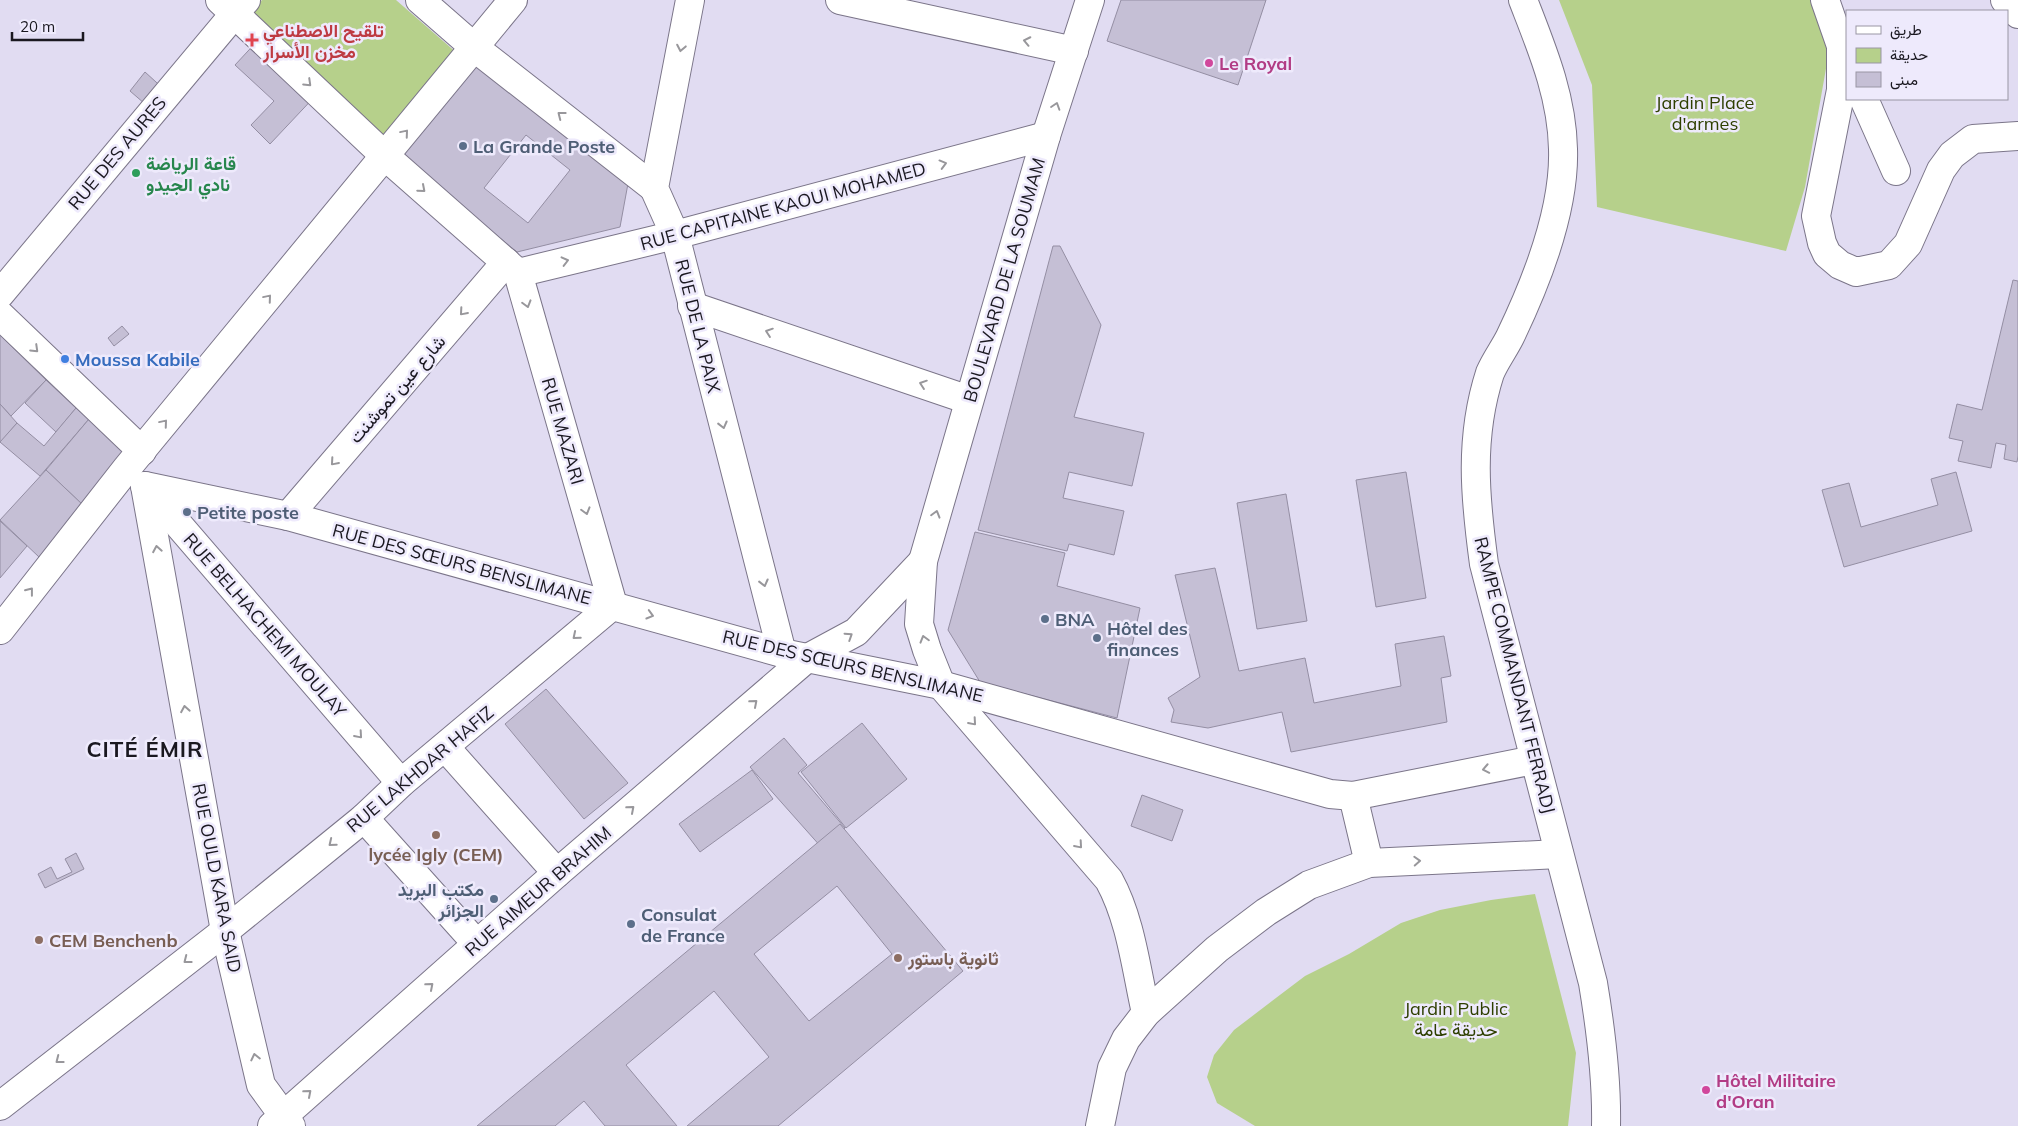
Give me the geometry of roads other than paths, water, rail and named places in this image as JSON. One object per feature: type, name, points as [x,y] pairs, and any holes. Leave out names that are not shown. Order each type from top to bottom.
[{"type":"street","points":[[420,0],[475,48],[654,188],[690,0]]},
{"type":"street","points":[[0,630],[138,468],[385,156],[513,0]]},
{"type":"street","name":"BOULEVARD DE LA SOUMAM","points":[[922,561],[1046,136],[1090,0]]},
{"type":"street","name":"RAMPE COMMANDANT FERRADJ","points":[[1523,0],[1547,63],[1562,120],[1563,151],[1560,182],[1555,216],[1545,252],[1510,336],[1491,372],[1476,438],[1475,476],[1484,564],[1594,984],[1607,1096],[1606,1126]]},
{"type":"street","points":[[1825,0],[1844,53],[1841,90],[1816,216],[1822,243],[1827,254],[1840,265],[1856,272],[1889,265],[1908,244],[1941,170],[1952,155],[1973,139],[2018,136]]},
{"type":"street","points":[[2004,0],[2018,14]]},
{"type":"street","points":[[849,1],[1074,51]]},
{"type":"street","points":[[234,4],[385,156],[512,268]]},
{"type":"street","name":"RUE DES AURES","points":[[0,294],[234,4]]},
{"type":"street","points":[[1864,100],[1896,172]]},
{"type":"street","name":"RUE CAPITAINE KAOUI MOHAMED","points":[[512,268],[675,234],[1046,136]]},
{"type":"street","name":"RUE DE LA PAIX","points":[[654,188],[675,234],[692,306],[794,656]]},
{"type":"street","name":"شارع عين تموشنت","points":[[288,516],[512,268]]},
{"type":"street","name":"RUE MAZARI","points":[[512,268],[613,605]]},
{"type":"street","points":[[692,306],[969,400]]},
{"type":"street","name":"RUE BELHACHEMI MOULAY","points":[[0,315],[138,468],[401,783]]},
{"type":"street","name":"RUE DES SŒURS BENSLIMANE","points":[[138,468],[288,516],[794,656],[941,685],[1330,794],[1353,796],[1534,760]]},
{"type":"street","name":"RUE OULD KARA SAID","points":[[138,468],[226,930],[261,1085],[282,1123]]},
{"type":"street","points":[[922,561],[919,624],[941,685],[1110,880],[1124,913],[1146,1013]]},
{"type":"street","name":"RUE AIMEUR BRAHIM","points":[[282,1123],[794,656],[856,632],[922,561]]},
{"type":"street","name":"RUE LAKHDAR HAFIZ","points":[[0,1106],[226,930],[364,818],[401,783],[613,605]]},
{"type":"street","points":[[445,748],[556,873]]},
{"type":"street","points":[[1353,796],[1369,863]]},
{"type":"street","points":[[364,818],[477,944]]},
{"type":"street","points":[[1100,1126],[1112,1068],[1126,1039],[1146,1013],[1216,949],[1266,912],[1309,885],[1369,863],[1560,854]]},
{"type":"place","name":"تلقيح الاصطناعي مخزن الأسرار","points":[[252,40]]},
{"type":"place","name":"Le Royal","points":[[1209,63]]},
{"type":"place","name":"La Grande Poste","points":[[463,146]]},
{"type":"place","name":"قاعة الرياضة نادي الجيدو","points":[[136,173]]},
{"type":"place","name":"Moussa Kabile","points":[[65,359]]},
{"type":"place","name":"Petite poste","points":[[187,512]]},
{"type":"place","name":"BNA","points":[[1045,619]]},
{"type":"place","name":"Hôtel des finances","points":[[1097,638]]},
{"type":"place","name":"lycée Igly (CEM)","points":[[436,835]]},
{"type":"place","name":"مكتب البريد الجزائر","points":[[494,899]]},
{"type":"place","name":"Consulat de France","points":[[631,924]]},
{"type":"place","name":"CEM Benchenb","points":[[39,940]]},
{"type":"place","name":"ثانوية باستور","points":[[898,958]]},
{"type":"place","name":"Hôtel Militaire d'Oran","points":[[1706,1090]]},
{"type":"district","name":"CITÉ ÉMIR","points":[[145,749]]},
{"type":"park label","name":"Jardin Place d'armes","points":[[1705,112]]},
{"type":"park label","name":"Jardin Public حديقة عامة","points":[[1456,1018]]}]
